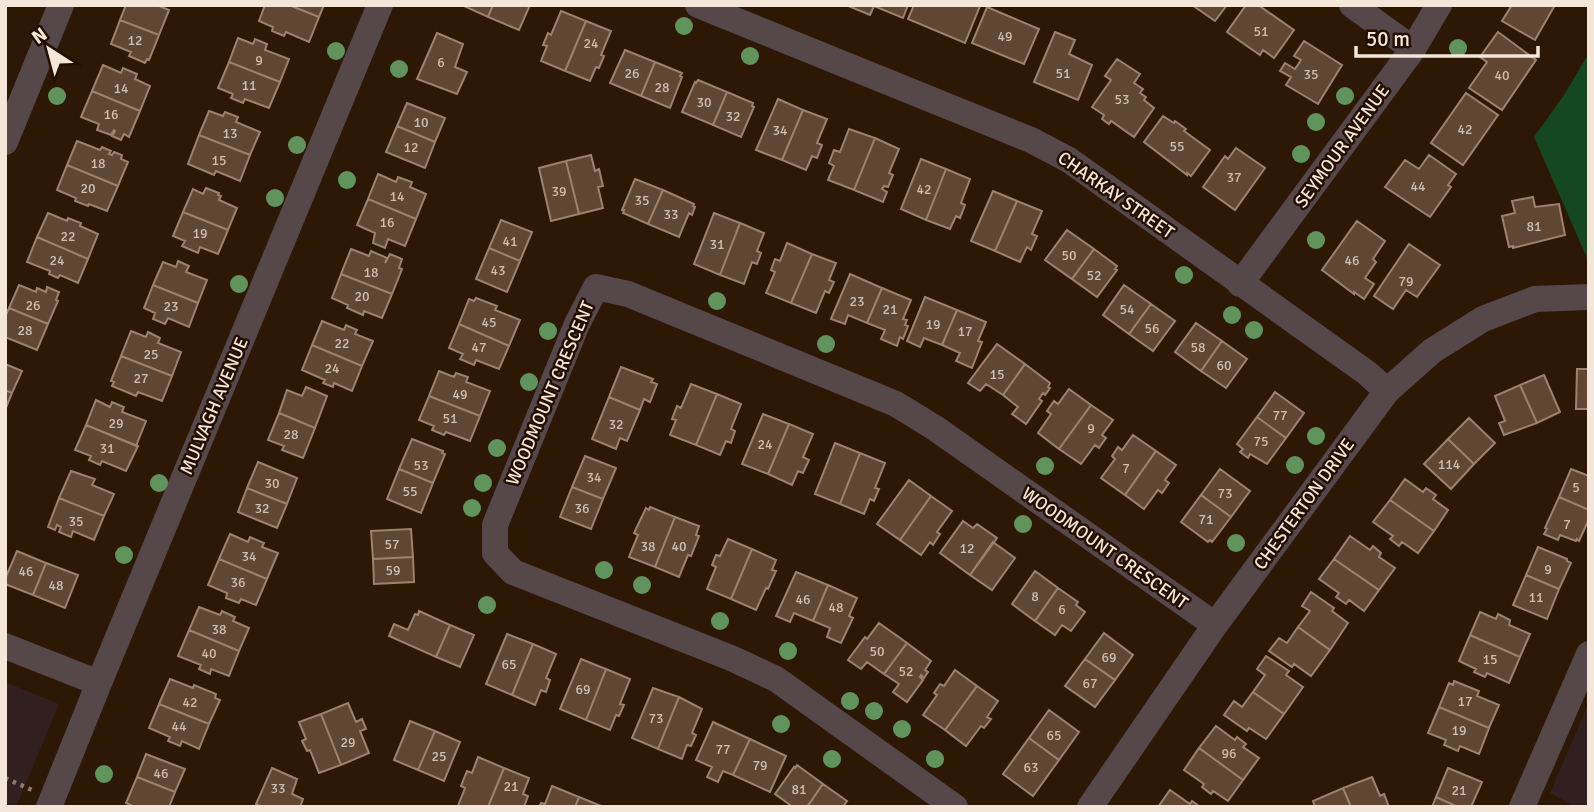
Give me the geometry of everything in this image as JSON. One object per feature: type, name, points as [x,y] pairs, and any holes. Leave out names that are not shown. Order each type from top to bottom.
[{"type":"street","points":[[5,142],[61,5]]},
{"type":"street","name":"MULVAGH AVENUE","points":[[49,807],[380,5]]},
{"type":"street","name":"CHARKAY STREET","points":[[698,5],[1031,140],[1069,160],[1367,373],[1387,391]]},
{"type":"street","points":[[1352,5],[1413,49]]},
{"type":"street","name":"SEYMOUR AVENUE","points":[[1240,284],[1413,49],[1439,5]]},
{"type":"street","name":"WOODMOUNT CRESCENT","points":[[955,807],[776,679],[731,658],[513,572],[495,553],[495,525],[577,324],[596,287],[628,294],[896,404],[935,428],[1215,625]]},
{"type":"street","name":"CHESTERTON DRIVE","points":[[1090,807],[1215,625],[1387,391],[1432,351],[1483,319],[1535,299],[1589,297]]},
{"type":"street","points":[[5,646],[99,683]]},
{"type":"street","points":[[1521,807],[1589,654]]},
{"type":"shaded area","points":[[5,682],[59,704],[16,807],[5,807]]},
{"type":"shaded area","points":[[1589,702],[1589,807],[1575,807],[1550,793]]},
{"type":"green space","points":[[1589,53],[1589,258],[1587,258],[1534,137]]},
{"type":"building","points":[[126,5],[157,5],[169,10],[159,35],[120,20]]},
{"type":"building","points":[[265,5],[289,5],[319,17],[309,42],[286,32],[284,36],[272,31],[273,27],[259,21]]},
{"type":"building","points":[[289,5],[324,5],[319,17]]},
{"type":"building","points":[[462,5],[493,5],[488,17]]},
{"type":"building","points":[[493,5],[530,5],[519,30],[488,17]]},
{"type":"building","points":[[846,5],[908,5],[903,18],[874,6],[870,15]]},
{"type":"building","points":[[914,5],[980,6],[965,43],[908,19]]},
{"type":"building","points":[[1192,5],[1227,5],[1215,21]]},
{"type":"building","points":[[1246,5],[1258,5],[1294,30],[1274,58],[1263,50],[1260,55],[1227,32]]},
{"type":"building","points":[[1512,5],[1555,5],[1535,40],[1502,21]]},
{"type":"building","points":[[987,7],[1039,29],[1024,64],[972,43]]},
{"type":"building","points":[[561,11],[586,21],[565,71],[541,61],[547,46],[543,45],[548,33],[551,35]]},
{"type":"building","points":[[120,20],[159,35],[149,60],[145,63],[129,56],[131,52],[111,44]]},
{"type":"building","points":[[586,21],[611,31],[601,55],[604,56],[599,68],[596,67],[590,81],[565,71]]},
{"type":"building","points":[[1055,32],[1075,40],[1069,54],[1092,65],[1078,100],[1034,82]]},
{"type":"building","points":[[1498,32],[1536,60],[1502,110],[1469,88],[1487,62],[1480,57]]},
{"type":"building","points":[[437,33],[463,44],[455,67],[467,72],[457,94],[417,79]]},
{"type":"building","points":[[238,38],[253,44],[255,39],[267,44],[265,50],[289,59],[280,82],[229,62]]},
{"type":"building","points":[[1304,41],[1342,65],[1318,104],[1286,85],[1291,77],[1280,71],[1285,63],[1295,69],[1301,60],[1294,56]]},
{"type":"building","points":[[625,50],[655,62],[641,96],[610,83]]},
{"type":"building","points":[[1117,59],[1140,74],[1134,83],[1143,89],[1140,93],[1146,97],[1144,100],[1154,108],[1134,137],[1111,121],[1109,124],[1102,119],[1104,115],[1092,107],[1111,80],[1105,76]]},
{"type":"building","points":[[229,62],[280,82],[269,108],[245,99],[243,103],[231,98],[233,94],[218,88]]},
{"type":"building","points":[[655,62],[682,73],[670,108],[641,96]]},
{"type":"building","points":[[103,65],[121,73],[123,68],[137,74],[135,79],[150,86],[140,111],[92,91]]},
{"type":"building","points":[[698,80],[727,92],[713,125],[682,112]]},
{"type":"building","points":[[92,91],[140,111],[129,137],[124,134],[121,140],[112,136],[114,130],[111,135],[97,130],[99,124],[81,117]]},
{"type":"building","points":[[727,92],[753,103],[754,107],[741,137],[713,125]]},
{"type":"building","points":[[1466,93],[1498,115],[1463,165],[1431,143]]},
{"type":"building","points":[[778,99],[803,110],[782,160],[756,150]]},
{"type":"building","points":[[407,103],[445,118],[435,142],[397,126]]},
{"type":"building","points":[[803,110],[827,119],[817,143],[822,145],[817,158],[812,156],[806,170],[782,160]]},
{"type":"building","points":[[209,111],[223,116],[225,112],[238,117],[236,122],[260,132],[250,155],[199,135]]},
{"type":"building","points":[[1163,116],[1174,123],[1175,121],[1210,150],[1191,176],[1144,142]]},
{"type":"building","points":[[397,126],[435,142],[425,168],[386,152]]},
{"type":"building","points":[[849,129],[875,138],[854,190],[828,180],[834,166],[829,163],[834,150],[840,152]]},
{"type":"building","points":[[199,135],[250,155],[240,181],[216,171],[214,175],[188,164]]},
{"type":"building","points":[[875,138],[899,149],[889,173],[893,175],[888,187],[884,186],[882,189],[887,192],[883,202],[854,190]]},
{"type":"building","points":[[77,141],[100,150],[102,147],[111,151],[109,154],[112,155],[114,152],[122,155],[121,159],[128,162],[118,186],[67,165]]},
{"type":"building","points":[[1236,148],[1265,168],[1235,210],[1203,187],[1225,156],[1228,159]]},
{"type":"building","points":[[591,155],[595,171],[599,169],[603,186],[598,187],[603,208],[579,214],[566,161]]},
{"type":"building","points":[[1429,155],[1456,174],[1448,185],[1451,187],[1430,217],[1385,187],[1405,160],[1419,169]]},
{"type":"building","points":[[921,159],[946,169],[926,220],[901,209]]},
{"type":"building","points":[[566,161],[579,214],[551,221],[539,168]]},
{"type":"building","points":[[67,165],[118,186],[107,211],[75,201],[76,198],[57,190]]},
{"type":"building","points":[[946,169],[970,179],[961,203],[965,205],[960,218],[956,216],[950,229],[926,220]]},
{"type":"building","points":[[378,174],[396,182],[398,177],[412,182],[410,187],[426,194],[416,219],[368,199]]},
{"type":"building","points":[[635,179],[663,190],[648,224],[623,213],[622,210]]},
{"type":"building","points":[[206,188],[219,193],[219,200],[237,208],[228,230],[183,212],[193,189],[203,194]]},
{"type":"building","points":[[663,190],[694,204],[692,215],[689,213],[679,237],[648,224]]},
{"type":"building","points":[[993,191],[1017,201],[995,251],[971,241]]},
{"type":"building","points":[[1533,197],[1535,207],[1559,204],[1565,235],[1509,247],[1502,216],[1515,213],[1512,201]]},
{"type":"building","points":[[368,199],[416,219],[405,246],[388,239],[385,248],[373,243],[375,233],[357,225]]},
{"type":"building","points":[[1017,201],[1042,211],[1032,234],[1037,236],[1031,250],[1027,247],[1020,262],[995,251]]},
{"type":"building","points":[[183,212],[228,230],[218,254],[200,247],[198,253],[182,246],[185,241],[173,236]]},
{"type":"building","points":[[48,213],[67,221],[68,218],[81,223],[80,226],[98,234],[88,259],[37,237]]},
{"type":"building","points":[[714,213],[740,223],[720,275],[694,264]]},
{"type":"building","points":[[501,220],[532,232],[520,261],[489,248]]},
{"type":"building","points":[[1357,221],[1385,241],[1365,278],[1374,284],[1364,299],[1322,270]]},
{"type":"building","points":[[740,223],[764,233],[757,251],[761,253],[757,264],[752,262],[744,284],[720,275]]},
{"type":"building","points":[[1067,230],[1094,249],[1072,279],[1045,260]]},
{"type":"building","points":[[37,237],[88,259],[78,283],[60,275],[58,278],[49,274],[50,271],[27,262]]},
{"type":"building","points":[[787,243],[812,254],[791,303],[766,293],[775,272],[771,270],[775,259],[780,261]]},
{"type":"building","points":[[1409,244],[1440,265],[1417,297],[1406,290],[1393,309],[1374,296]]},
{"type":"building","points":[[489,248],[520,261],[507,292],[476,279]]},
{"type":"building","points":[[351,249],[369,256],[371,251],[387,258],[385,263],[390,254],[402,259],[399,268],[402,269],[392,294],[341,274]]},
{"type":"building","points":[[1094,249],[1117,266],[1117,270],[1097,297],[1072,279]]},
{"type":"building","points":[[812,254],[836,263],[829,280],[834,282],[829,293],[825,291],[816,313],[791,303]]},
{"type":"building","points":[[178,261],[189,266],[186,272],[207,280],[198,303],[153,285],[163,262],[176,267]]},
{"type":"building","points":[[341,274],[392,294],[382,318],[364,311],[363,315],[332,298]]},
{"type":"building","points":[[850,274],[882,288],[867,323],[848,315],[845,324],[831,319]]},
{"type":"building","points":[[19,285],[36,292],[37,288],[46,292],[47,287],[59,292],[48,324],[9,308]]},
{"type":"building","points":[[153,285],[198,303],[189,327],[168,318],[165,324],[153,319],[155,313],[144,308]]},
{"type":"building","points":[[1124,285],[1151,304],[1129,334],[1103,315]]},
{"type":"building","points":[[882,288],[911,300],[903,319],[907,320],[905,325],[908,326],[897,346],[881,339],[885,330],[867,323]]},
{"type":"building","points":[[925,297],[957,310],[942,345],[924,338],[920,347],[907,341]]},
{"type":"building","points":[[476,298],[497,306],[495,310],[520,320],[509,346],[459,324],[469,299],[474,301]]},
{"type":"building","points":[[1151,304],[1175,321],[1153,351],[1129,334]]},
{"type":"building","points":[[9,308],[48,324],[37,350],[5,337],[5,317]]},
{"type":"building","points":[[957,310],[986,322],[978,341],[982,342],[972,368],[956,361],[960,353],[942,345]]},
{"type":"building","points":[[322,321],[344,330],[346,325],[357,330],[355,334],[373,341],[362,366],[312,345]]},
{"type":"building","points":[[1196,323],[1222,341],[1201,371],[1175,352]]},
{"type":"building","points":[[459,324],[509,346],[499,369],[476,360],[474,365],[460,359],[463,354],[449,348]]},
{"type":"building","points":[[131,331],[146,337],[148,332],[160,338],[158,343],[181,352],[172,376],[121,356]]},
{"type":"building","points":[[1222,341],[1247,359],[1226,388],[1201,371]]},
{"type":"building","points":[[997,344],[1025,364],[1003,395],[986,384],[980,391],[968,383]]},
{"type":"building","points":[[312,345],[362,366],[352,391],[334,383],[333,387],[323,383],[325,380],[302,370]]},
{"type":"building","points":[[121,356],[172,376],[162,401],[138,392],[136,396],[112,386],[114,382],[111,381]]},
{"type":"building","points":[[5,364],[22,371],[12,393],[5,390]]},
{"type":"building","points":[[1025,364],[1050,383],[1050,388],[1039,399],[1042,401],[1026,424],[1012,414],[1018,407],[1003,395]]},
{"type":"building","points":[[621,367],[653,379],[651,382],[657,384],[650,402],[644,399],[640,410],[609,397]]},
{"type":"building","points":[[1577,369],[1589,369],[1589,409],[1576,409]]},
{"type":"building","points":[[439,371],[454,377],[456,373],[468,377],[466,382],[490,391],[480,416],[429,396]]},
{"type":"building","points":[[1544,375],[1560,412],[1537,423],[1520,385]]},
{"type":"building","points":[[691,384],[717,394],[696,445],[670,435],[676,420],[672,419],[677,406],[681,408]]},
{"type":"building","points":[[1520,385],[1537,423],[1504,435],[1499,423],[1505,421],[1495,396]]},
{"type":"building","points":[[306,387],[327,396],[315,428],[279,413],[287,390],[302,396]]},
{"type":"building","points":[[1069,389],[1091,405],[1059,449],[1038,433],[1051,414],[1047,411],[1054,401],[1058,404]]},
{"type":"building","points":[[5,390],[12,393],[5,410]]},
{"type":"building","points":[[1275,392],[1304,413],[1286,438],[1257,417]]},
{"type":"building","points":[[717,394],[741,404],[731,429],[735,431],[731,443],[726,441],[720,455],[696,445]]},
{"type":"building","points":[[429,396],[480,416],[470,441],[446,432],[444,435],[432,430],[434,426],[419,420]]},
{"type":"building","points":[[609,397],[640,410],[627,441],[620,438],[616,449],[592,439]]},
{"type":"building","points":[[96,400],[110,407],[112,402],[124,407],[122,412],[146,421],[136,446],[86,425]]},
{"type":"building","points":[[1091,405],[1113,420],[1102,435],[1106,438],[1099,448],[1095,445],[1081,464],[1059,449]]},
{"type":"building","points":[[279,413],[315,428],[303,458],[282,450],[284,446],[268,440]]},
{"type":"building","points":[[763,414],[789,424],[768,474],[742,464]]},
{"type":"building","points":[[1257,417],[1286,438],[1267,464],[1250,454],[1248,458],[1240,452],[1243,449],[1237,444]]},
{"type":"building","points":[[1469,418],[1495,443],[1474,464],[1448,439]]},
{"type":"building","points":[[789,424],[813,434],[803,457],[809,460],[803,473],[798,471],[792,485],[768,474]]},
{"type":"building","points":[[86,425],[138,446],[126,471],[102,461],[100,465],[89,460],[91,456],[75,450]]},
{"type":"building","points":[[1133,435],[1156,451],[1125,495],[1101,478],[1115,459],[1112,456],[1118,447],[1122,450]]},
{"type":"building","points":[[412,439],[445,454],[433,483],[399,469]]},
{"type":"building","points":[[1448,439],[1474,464],[1451,489],[1424,464]]},
{"type":"building","points":[[835,443],[860,453],[840,504],[815,494]]},
{"type":"building","points":[[1156,451],[1176,465],[1165,480],[1169,483],[1162,493],[1158,490],[1144,509],[1125,495]]},
{"type":"building","points":[[860,453],[885,463],[875,488],[879,489],[874,501],[870,499],[864,514],[840,504]]},
{"type":"building","points":[[585,456],[616,468],[603,499],[572,487]]},
{"type":"building","points":[[258,462],[297,478],[287,504],[247,488]]},
{"type":"building","points":[[399,469],[433,483],[421,513],[387,499]]},
{"type":"building","points":[[1220,469],[1250,491],[1231,517],[1201,495]]},
{"type":"building","points":[[1571,469],[1589,476],[1589,510],[1559,497]]},
{"type":"building","points":[[71,471],[95,479],[92,485],[114,494],[104,516],[59,498]]},
{"type":"building","points":[[1405,479],[1423,492],[1426,488],[1436,495],[1433,499],[1448,510],[1434,531],[1390,500]]},
{"type":"building","points":[[909,480],[931,496],[900,540],[877,524]]},
{"type":"building","points":[[572,487],[603,499],[591,529],[560,517]]},
{"type":"building","points":[[247,488],[287,504],[277,528],[238,512]]},
{"type":"building","points":[[1201,495],[1231,517],[1212,542],[1208,542],[1181,522]]},
{"type":"building","points":[[931,496],[952,511],[937,532],[940,534],[933,545],[930,542],[921,555],[900,540]]},
{"type":"building","points":[[1559,497],[1589,510],[1589,519],[1579,541],[1560,535],[1558,540],[1544,534]]},
{"type":"building","points":[[59,498],[104,516],[94,540],[73,531],[71,537],[59,532],[61,527],[57,525],[55,530],[48,527]]},
{"type":"building","points":[[1390,500],[1434,531],[1418,553],[1402,542],[1399,546],[1390,539],[1393,536],[1373,522]]},
{"type":"building","points":[[650,507],[675,517],[655,567],[629,557],[638,535],[634,533],[646,508],[649,510]]},
{"type":"building","points":[[675,517],[699,526],[696,535],[699,536],[679,577],[655,567]]},
{"type":"building","points":[[963,521],[973,528],[977,524],[997,538],[970,575],[940,553]]},
{"type":"building","points":[[411,529],[413,557],[373,559],[371,531]]},
{"type":"building","points":[[230,534],[248,542],[250,537],[264,543],[262,547],[278,553],[267,579],[219,559]]},
{"type":"building","points":[[1350,536],[1370,550],[1373,546],[1381,553],[1379,557],[1395,568],[1379,590],[1334,559]]},
{"type":"building","points":[[728,539],[752,549],[731,599],[707,589],[716,567],[712,565],[716,555],[720,556]]},
{"type":"building","points":[[993,542],[1015,558],[992,590],[970,575]]},
{"type":"building","points":[[1538,547],[1571,563],[1559,589],[1526,575]]},
{"type":"building","points":[[752,549],[776,560],[772,570],[776,571],[756,610],[731,599]]},
{"type":"building","points":[[17,551],[46,563],[33,595],[5,584]]},
{"type":"building","points":[[413,557],[414,582],[374,584],[373,559]]},
{"type":"building","points":[[219,559],[267,579],[256,605],[241,599],[239,603],[226,598],[227,593],[208,585]]},
{"type":"building","points":[[1334,559],[1379,590],[1364,611],[1349,600],[1346,604],[1336,597],[1339,593],[1319,579]]},
{"type":"building","points":[[46,563],[78,575],[65,608],[33,595]]},
{"type":"building","points":[[1035,571],[1058,588],[1035,621],[1012,604]]},
{"type":"building","points":[[796,572],[828,585],[813,621],[794,613],[790,622],[776,616]]},
{"type":"building","points":[[1526,575],[1559,589],[1547,619],[1513,605]]},
{"type":"building","points":[[828,585],[857,598],[849,616],[853,618],[841,643],[827,637],[830,628],[813,621]]},
{"type":"building","points":[[1058,588],[1078,602],[1076,605],[1085,612],[1071,631],[1062,625],[1055,635],[1035,621]]},
{"type":"building","points":[[1311,592],[1334,608],[1332,611],[1348,623],[1330,650],[1298,627],[1310,611],[1302,606]]},
{"type":"building","points":[[199,607],[220,615],[222,611],[235,617],[233,621],[249,628],[239,651],[189,630]]},
{"type":"building","points":[[419,611],[450,625],[436,657],[389,636],[394,624],[408,630]]},
{"type":"building","points":[[1480,612],[1496,619],[1498,614],[1510,620],[1509,625],[1530,634],[1520,657],[1470,635]]},
{"type":"building","points":[[879,623],[907,643],[884,674],[867,662],[861,669],[848,660]]},
{"type":"building","points":[[450,625],[474,635],[460,667],[436,657]]},
{"type":"building","points":[[1298,627],[1330,650],[1311,676],[1269,651],[1279,638],[1287,643]]},
{"type":"building","points":[[189,630],[239,651],[229,676],[211,669],[210,674],[199,669],[201,665],[178,656]]},
{"type":"building","points":[[1104,633],[1133,655],[1115,680],[1085,659]]},
{"type":"building","points":[[507,634],[533,644],[512,695],[486,684]]},
{"type":"building","points":[[1470,635],[1520,657],[1509,683],[1487,673],[1485,677],[1459,661]]},
{"type":"building","points":[[907,643],[931,661],[925,670],[928,672],[924,678],[921,675],[923,680],[907,702],[893,692],[899,684],[884,674]]},
{"type":"building","points":[[533,644],[556,654],[546,678],[550,680],[546,692],[541,690],[535,705],[512,695]]},
{"type":"building","points":[[1266,656],[1289,671],[1286,675],[1303,687],[1284,714],[1253,692],[1265,675],[1257,669]]},
{"type":"building","points":[[581,659],[606,669],[586,720],[560,709]]},
{"type":"building","points":[[1085,659],[1115,680],[1095,707],[1065,686]]},
{"type":"building","points":[[606,669],[630,679],[620,704],[624,705],[610,730],[586,720]]},
{"type":"building","points":[[955,670],[977,686],[945,730],[923,715],[937,695],[934,693],[940,684],[944,686]]},
{"type":"building","points":[[170,679],[216,694],[215,698],[220,700],[209,724],[159,704]]},
{"type":"building","points":[[1454,681],[1479,691],[1477,696],[1499,705],[1489,728],[1439,707],[1449,683],[1453,685]]},
{"type":"building","points":[[977,686],[998,701],[987,717],[991,719],[984,728],[981,726],[966,746],[945,730]]},
{"type":"building","points":[[653,688],[679,697],[658,749],[632,738]]},
{"type":"building","points":[[1253,692],[1284,714],[1266,739],[1249,728],[1247,731],[1224,715],[1234,701],[1242,707]]},
{"type":"building","points":[[679,697],[702,709],[692,733],[696,735],[691,746],[687,745],[682,759],[658,749]]},
{"type":"building","points":[[348,703],[356,722],[362,719],[366,729],[360,731],[369,753],[341,765],[321,714]]},
{"type":"building","points":[[159,704],[209,724],[199,749],[182,741],[180,746],[168,741],[170,737],[149,728]]},
{"type":"building","points":[[1439,707],[1489,728],[1479,754],[1460,746],[1458,751],[1444,745],[1446,740],[1428,733]]},
{"type":"building","points":[[1049,710],[1079,732],[1059,760],[1029,738]]},
{"type":"building","points":[[321,714],[341,765],[319,773],[310,750],[307,751],[302,741],[306,739],[299,722]]},
{"type":"building","points":[[410,721],[435,731],[418,770],[394,760]]},
{"type":"building","points":[[713,722],[750,739],[733,775],[723,771],[718,782],[707,777],[712,767],[696,760]]},
{"type":"building","points":[[1216,726],[1235,740],[1237,737],[1246,744],[1243,747],[1259,758],[1243,780],[1199,748]]},
{"type":"building","points":[[435,731],[460,742],[444,781],[418,770]]},
{"type":"building","points":[[1029,738],[1059,760],[1033,796],[1003,774]]},
{"type":"building","points":[[750,739],[786,756],[770,792],[733,775]]},
{"type":"building","points":[[1199,748],[1243,780],[1228,801],[1213,791],[1211,794],[1202,787],[1204,784],[1184,770]]},
{"type":"building","points":[[146,754],[185,769],[175,792],[137,777]]},
{"type":"building","points":[[478,757],[504,768],[488,807],[458,806],[465,788],[461,786],[467,771],[472,773]]},
{"type":"building","points":[[797,765],[823,784],[807,807],[793,807],[775,794]]},
{"type":"building","points":[[272,768],[297,779],[292,794],[303,799],[300,807],[262,807],[256,804]]},
{"type":"building","points":[[504,768],[529,778],[523,794],[528,796],[524,807],[488,807]]},
{"type":"building","points":[[1448,768],[1482,782],[1471,807],[1458,807],[1436,797]]},
{"type":"building","points":[[137,777],[175,792],[169,807],[135,807],[126,803]]},
{"type":"building","points":[[1372,777],[1380,796],[1384,794],[1389,807],[1351,807],[1343,788]]},
{"type":"building","points":[[823,784],[847,801],[843,807],[807,807]]},
{"type":"building","points":[[552,786],[579,797],[575,807],[539,807],[541,803],[545,804]]},
{"type":"building","points":[[1343,788],[1351,807],[1315,807],[1313,801]]},
{"type":"building","points":[[1170,790],[1190,804],[1192,801],[1200,807],[1158,807]]},
{"type":"building","points":[[579,797],[601,806],[601,807],[575,807]]},
{"type":"building","points":[[1436,797],[1458,807],[1432,807]]}]
